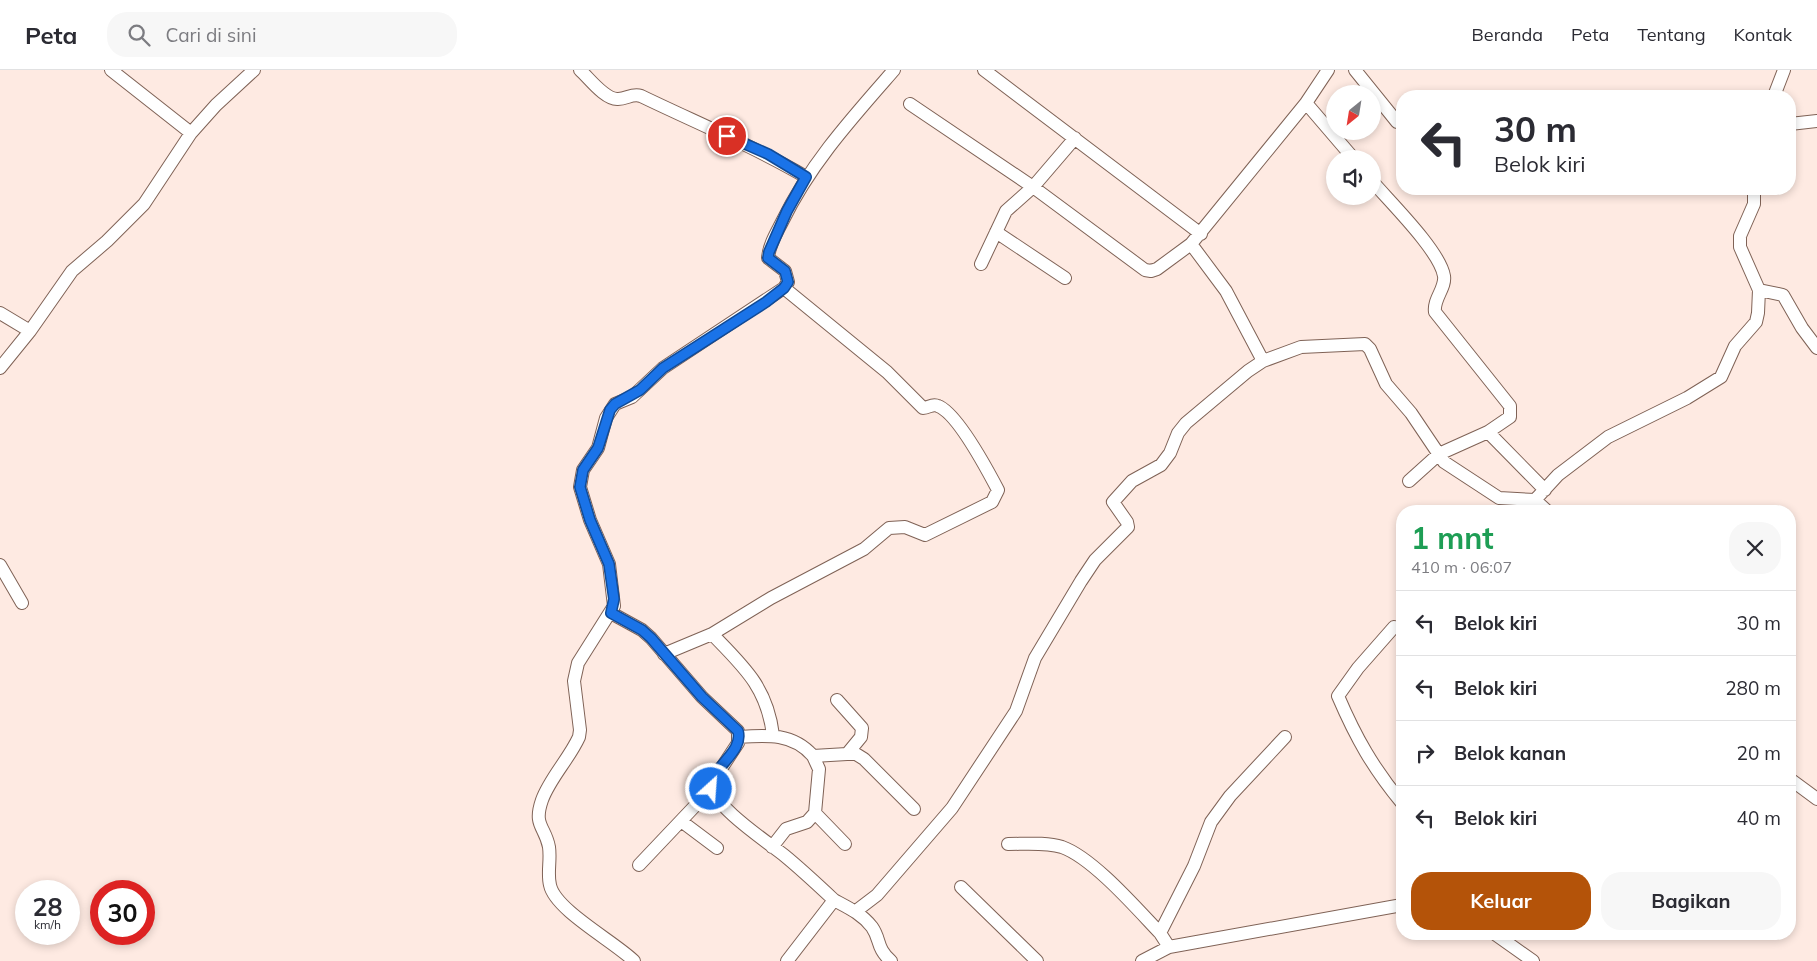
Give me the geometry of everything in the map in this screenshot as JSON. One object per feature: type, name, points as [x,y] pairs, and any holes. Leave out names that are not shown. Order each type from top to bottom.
[{"type":"street","points":[[111,70],[191,133]]},
{"type":"street","points":[[0,368],[30,331],[72,271],[107,241],[144,204],[191,133],[216,105],[254,70]]},
{"type":"street","points":[[580,70],[611,98],[620,99],[634,94],[642,96],[747,144],[806,177]]},
{"type":"street","points":[[634,961],[564,908],[552,891],[549,884],[549,848],[539,823],[539,810],[543,797],[579,737],[580,730],[574,681],[578,663],[584,650],[611,613],[614,599],[609,564],[590,520],[580,487],[583,470],[598,448],[610,410],[615,404],[640,390],[663,368],[784,288],[788,278],[785,271],[768,258],[787,211],[806,177],[826,149],[894,70]]},
{"type":"street","points":[[984,70],[1201,234]]},
{"type":"street","points":[[910,104],[1033,187],[1145,270],[1151,271],[1157,269],[1191,244],[1201,234],[1262,154],[1306,103],[1328,70]]},
{"type":"street","points":[[1355,70],[1396,121]]},
{"type":"street","points":[[1776,90],[1784,70]]},
{"type":"street","points":[[1306,103],[1346,150]]},
{"type":"street","points":[[1796,123],[1817,121]]},
{"type":"street","points":[[981,264],[1011,205],[1033,187],[1074,138]]},
{"type":"street","points":[[1381,191],[1428,246],[1441,266],[1444,278],[1434,303],[1435,312],[1510,406],[1510,417],[1488,432],[1439,454],[1409,481]]},
{"type":"street","points":[[1535,500],[1558,475],[1608,437],[1687,398],[1720,377],[1736,346],[1756,322],[1758,313],[1758,290],[1740,247],[1740,236],[1754,204],[1754,195]]},
{"type":"street","points":[[996,232],[1065,278]]},
{"type":"street","points":[[1191,244],[1220,282],[1263,361]]},
{"type":"street","points":[[664,654],[712,634],[771,598],[864,550],[889,528],[905,527],[925,536],[992,502],[997,496],[998,490],[972,443],[942,408],[934,404],[923,408],[887,372],[784,288]]},
{"type":"street","points":[[1758,290],[1783,295],[1802,328],[1817,348]]},
{"type":"street","points":[[0,313],[30,331]]},
{"type":"street","points":[[856,911],[877,895],[944,818],[991,752],[1016,711],[1035,658],[1081,581],[1095,560],[1128,527],[1127,522],[1112,502],[1132,481],[1161,465],[1170,453],[1178,433],[1186,423],[1248,371],[1263,361],[1301,347],[1365,344],[1370,349],[1386,384],[1415,419],[1444,462],[1499,498],[1535,500],[1540,505]]},
{"type":"street","points":[[1488,432],[1545,490]]},
{"type":"street","points":[[0,565],[22,603]]},
{"type":"street","points":[[611,613],[642,630],[702,697],[738,731],[739,737],[738,743],[713,779],[711,789],[640,865]]},
{"type":"street","points":[[1394,627],[1358,668],[1338,696],[1361,746],[1378,775],[1396,796]]},
{"type":"street","points":[[712,634],[760,688],[770,712],[773,735]]},
{"type":"street","points":[[837,700],[862,728],[863,734],[847,754]]},
{"type":"street","points":[[739,737],[773,735],[794,741],[813,756],[819,769],[815,813],[807,822],[786,829],[772,847]]},
{"type":"street","points":[[1160,933],[1194,866],[1211,822],[1230,796],[1285,737]]},
{"type":"street","points":[[813,756],[856,754],[914,809]]},
{"type":"street","points":[[1796,783],[1817,799]]},
{"type":"street","points":[[711,789],[735,816],[834,900],[856,911],[872,928],[880,950],[891,961]]},
{"type":"street","points":[[815,813],[845,844]]},
{"type":"street","points":[[681,821],[717,848]]},
{"type":"street","points":[[1008,844],[1051,845],[1072,852],[1106,878],[1160,933],[1169,947]]},
{"type":"street","points":[[961,887],[1038,961]]},
{"type":"street","points":[[787,961],[834,900]]},
{"type":"street","points":[[1142,961],[1169,947],[1275,930],[1396,906]]},
{"type":"street","points":[[1503,940],[1533,961]]},
{"type":"route","points":[[711,789],[713,779],[738,743],[738,731],[702,697],[651,638],[642,630],[611,613],[614,599],[609,564],[590,520],[580,487],[580,479],[583,470],[598,448],[602,439],[606,418],[615,404],[632,397],[663,368],[766,302],[784,288],[788,282],[785,271],[772,263],[768,258],[769,252],[787,211],[806,177],[768,154],[727,136]]}]
